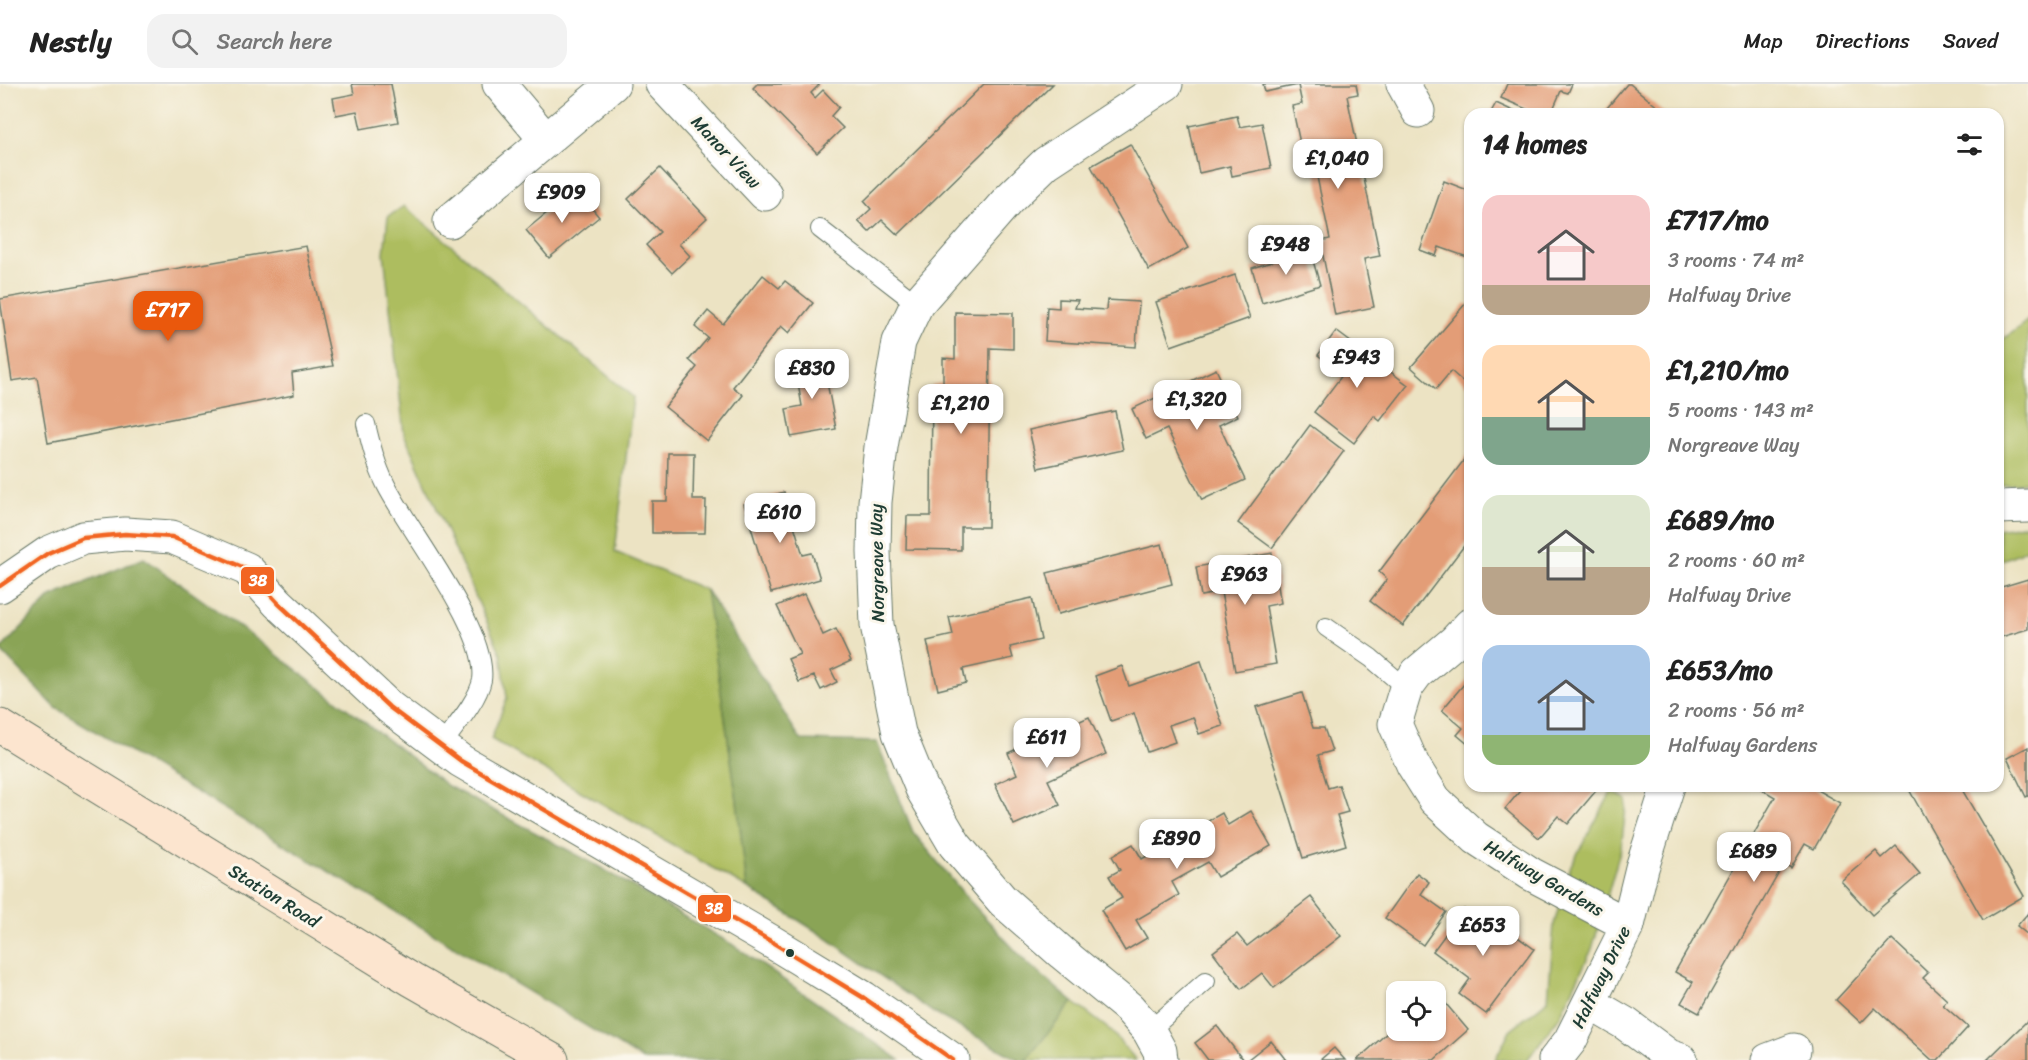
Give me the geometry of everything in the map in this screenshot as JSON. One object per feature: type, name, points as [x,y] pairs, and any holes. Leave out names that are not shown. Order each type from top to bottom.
[{"type":"main road","name":"Station Road","points":[[0,726],[412,980],[552,1060]]},
{"type":"street","points":[[499,84],[546,140]]},
{"type":"street","points":[[450,221],[613,84]]},
{"type":"street","name":"Manor View","points":[[662,84],[765,194]]},
{"type":"street","name":"Norgreave Way","points":[[1161,1060],[1160,1051],[1149,1030],[1129,1008],[1003,901],[955,845],[922,789],[899,733],[877,625],[874,552],[875,502],[881,447],[899,342],[917,303],[1008,200],[1046,163],[1166,84]]},
{"type":"street","points":[[2004,507],[2028,506]]},
{"type":"street","points":[[0,586],[48,554],[83,538],[124,534],[172,537],[247,569],[278,603],[389,707],[461,761],[772,942],[864,998],[953,1060]]},
{"type":"street","name":"Halfway Gardens","points":[[1464,631],[1417,673],[1406,688],[1395,724],[1413,765],[1435,800],[1476,838],[1531,874],[1628,925]]},
{"type":"street","name":"Halfway Drive","points":[[1555,1060],[1570,1041],[1628,925],[1642,868],[1666,792]]},
{"type":"street","points":[[1590,1004],[1626,1024],[1669,1056],[1681,1060]]},
{"type":"lane","points":[[820,229],[917,303]]},
{"type":"lane","points":[[366,424],[372,453],[386,485],[444,579],[473,633],[481,658],[482,681],[476,695],[441,746]]},
{"type":"lane","points":[[1326,627],[1371,658],[1406,688]]},
{"type":"lane","points":[[1149,1030],[1206,981]]},
{"type":"green space","points":[[404,206],[633,397],[615,552],[706,590],[737,800],[747,888],[491,739],[507,698],[501,654],[404,434],[384,253],[388,217]]},
{"type":"green space","points":[[2028,320],[2028,482],[2004,484],[2004,338]]},
{"type":"green space","points":[[2028,524],[2028,549],[2004,559],[2004,528]]},
{"type":"green space","points":[[144,558],[259,641],[448,786],[596,865],[733,945],[900,1060],[643,1060],[56,708],[0,650],[51,597]]},
{"type":"green space","points":[[706,590],[801,740],[877,742],[913,832],[968,899],[1026,962],[1073,1002],[1026,1060],[1019,1060],[934,1013],[822,935],[747,888],[737,800]]},
{"type":"green space","points":[[1611,792],[1627,800],[1621,848],[1592,949],[1560,1016],[1527,1060],[1495,1060],[1510,1030],[1548,1000],[1554,924],[1571,865]]},
{"type":"green space","points":[[1073,1002],[1110,1030],[1136,1060],[1026,1060]]},
{"type":"building","points":[[352,84],[391,84],[398,122],[361,129],[357,111],[336,115],[333,98],[354,94]]},
{"type":"building","points":[[757,84],[820,84],[811,93],[815,98],[823,90],[839,107],[831,116],[843,128],[817,153],[753,88]]},
{"type":"building","points":[[984,84],[1053,84],[898,235],[882,220],[869,232],[858,221],[871,209],[864,201]]},
{"type":"building","points":[[1263,84],[1356,84],[1358,94],[1347,96],[1380,256],[1364,259],[1374,307],[1335,315],[1320,241],[1330,239],[1311,148],[1301,148],[1292,106],[1302,104],[1298,85],[1265,92]]},
{"type":"building","points":[[1507,84],[1572,84],[1568,93],[1561,91],[1554,108],[1524,108],[1501,98]]},
{"type":"building","points":[[1627,84],[1630,84],[1659,108],[1607,108]]},
{"type":"building","points":[[1496,103],[1507,108],[1493,108]]},
{"type":"building","points":[[1237,116],[1240,127],[1262,123],[1271,168],[1232,176],[1230,166],[1199,173],[1189,126]]},
{"type":"building","points":[[1130,144],[1188,248],[1149,270],[1091,166]]},
{"type":"building","points":[[660,168],[707,218],[679,244],[690,256],[672,273],[646,245],[660,232],[628,199]]},
{"type":"building","points":[[1444,181],[1464,189],[1464,256],[1439,247],[1436,256],[1420,250]]},
{"type":"building","points":[[576,189],[599,217],[549,258],[526,230]]},
{"type":"building","points":[[306,246],[333,366],[292,373],[294,395],[48,443],[37,377],[12,381],[0,299]]},
{"type":"building","points":[[1310,250],[1320,285],[1262,303],[1252,268]]},
{"type":"building","points":[[763,275],[779,288],[785,281],[813,303],[789,333],[781,326],[733,387],[743,395],[707,441],[665,407],[697,367],[689,360],[708,338],[695,327],[708,311],[723,324]]},
{"type":"building","points":[[1235,275],[1250,318],[1171,346],[1156,302]]},
{"type":"building","points":[[1059,299],[1078,300],[1075,308],[1106,310],[1107,300],[1139,302],[1136,347],[1045,341],[1047,307],[1059,308]]},
{"type":"building","points":[[1464,305],[1464,383],[1451,371],[1436,389],[1411,367]]},
{"type":"building","points":[[955,312],[1013,313],[1013,349],[990,348],[988,527],[961,527],[961,550],[906,549],[907,516],[931,516],[932,385],[943,383],[943,358],[955,359]]},
{"type":"building","points":[[1336,331],[1408,385],[1380,421],[1374,416],[1354,443],[1314,412],[1343,374],[1318,355]]},
{"type":"building","points":[[822,356],[836,429],[791,437],[786,409],[802,406],[794,361]]},
{"type":"building","points":[[1216,369],[1238,416],[1219,425],[1245,480],[1202,500],[1167,429],[1146,439],[1132,409]]},
{"type":"building","points":[[1115,411],[1123,450],[1038,468],[1029,430]]},
{"type":"building","points":[[1310,425],[1344,451],[1272,548],[1238,523]]},
{"type":"building","points":[[668,453],[694,453],[693,500],[706,500],[705,533],[652,533],[652,501],[667,501]]},
{"type":"building","points":[[1464,460],[1464,546],[1403,626],[1370,601],[1387,579],[1379,572]]},
{"type":"building","points":[[784,492],[803,555],[812,553],[820,579],[771,593],[744,504]]},
{"type":"building","points":[[1162,544],[1172,584],[1058,614],[1047,573]]},
{"type":"building","points":[[1272,553],[1281,603],[1266,606],[1276,664],[1235,671],[1221,592],[1201,596],[1196,567]]},
{"type":"building","points":[[2028,579],[2028,629],[2004,636],[2004,586]]},
{"type":"building","points":[[804,594],[823,635],[836,629],[851,661],[831,670],[837,682],[821,690],[814,676],[799,682],[788,659],[800,654],[777,606]]},
{"type":"building","points":[[1032,598],[1041,640],[1010,647],[1013,658],[963,669],[966,683],[938,690],[927,641],[953,635],[949,617]]},
{"type":"building","points":[[1201,661],[1223,726],[1199,734],[1193,717],[1169,725],[1175,742],[1147,752],[1134,713],[1111,721],[1095,676],[1122,666],[1129,686]]},
{"type":"building","points":[[1464,684],[1464,741],[1457,735],[1463,728],[1442,710]]},
{"type":"building","points":[[1302,693],[1313,728],[1324,728],[1332,751],[1318,755],[1328,788],[1339,785],[1348,812],[1337,815],[1346,845],[1303,858],[1256,707]]},
{"type":"building","points":[[1089,717],[1106,754],[1048,780],[1060,805],[1014,825],[995,784],[1017,774],[1008,753]]},
{"type":"building","points":[[2028,747],[2028,796],[2026,797],[2007,758]]},
{"type":"building","points":[[1519,792],[1595,792],[1568,824],[1558,816],[1539,838],[1505,809]]},
{"type":"building","points":[[1766,792],[1821,792],[1840,803],[1814,849],[1805,844],[1791,868],[1784,864],[1699,1013],[1681,1003],[1693,982],[1675,972],[1775,797]]},
{"type":"building","points":[[1910,792],[1963,792],[2024,896],[1983,920]]},
{"type":"building","points":[[1251,811],[1271,846],[1217,877],[1208,862],[1172,882],[1179,895],[1136,920],[1147,938],[1125,951],[1101,910],[1122,898],[1109,876],[1120,870],[1112,856],[1133,844],[1142,859],[1222,813],[1228,825]]},
{"type":"building","points":[[1896,846],[1920,874],[1872,915],[1841,881],[1876,851],[1882,858]]},
{"type":"building","points":[[1417,873],[1429,882],[1421,894],[1446,912],[1423,945],[1385,918]]},
{"type":"building","points":[[1311,897],[1341,936],[1274,988],[1262,973],[1241,989],[1213,952],[1237,934],[1247,946]]},
{"type":"building","points":[[1464,909],[1486,926],[1492,918],[1534,949],[1486,1014],[1459,994],[1470,979],[1433,951]]},
{"type":"building","points":[[2028,913],[2028,935],[2017,926]]},
{"type":"building","points":[[1892,939],[1928,973],[1923,978],[1947,1000],[1943,1005],[1968,1027],[1938,1060],[1932,1060],[1875,1008],[1861,1023],[1836,1000]]},
{"type":"building","points":[[1446,1004],[1468,1030],[1434,1060],[1357,1060],[1386,1034],[1386,1041],[1446,1041]]},
{"type":"building","points":[[2028,1020],[2028,1060],[1987,1060]]},
{"type":"building","points":[[1217,1026],[1243,1060],[1208,1060],[1195,1043]]},
{"type":"building","points":[[1271,1041],[1286,1060],[1247,1060]]},
{"type":"building","points":[[1334,1048],[1345,1060],[1320,1060]]},
{"type":"transit line","name":"38","points":[[0,586],[48,553],[83,538],[125,534],[172,537],[247,569],[278,603],[389,707],[461,761],[772,942],[864,998],[953,1060]]}]
